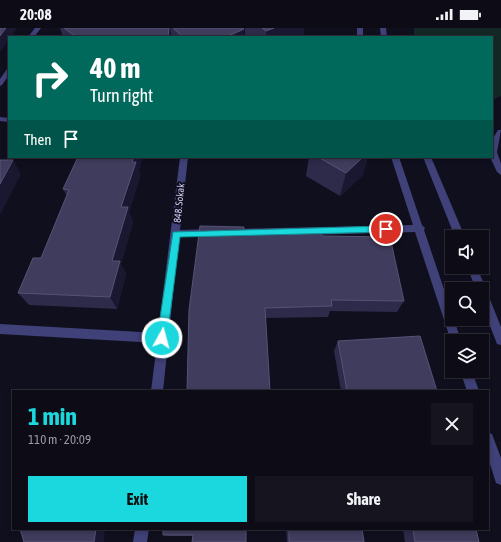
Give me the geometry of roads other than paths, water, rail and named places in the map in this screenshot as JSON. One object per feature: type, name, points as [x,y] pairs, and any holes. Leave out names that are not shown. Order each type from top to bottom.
[{"type":"street","points":[[0,84],[8,72]]},
{"type":"street","points":[[501,132],[495,140],[493,149],[495,160],[501,172]]},
{"type":"street","name":"848. Sokak","points":[[157,390],[184,158]]},
{"type":"street","points":[[395,158],[420,228],[454,334]]},
{"type":"street","points":[[427,158],[457,230]]},
{"type":"street","points":[[176,234],[420,228]]},
{"type":"street","points":[[489,310],[501,340]]},
{"type":"street","points":[[0,328],[162,338]]},
{"type":"street","points":[[468,378],[473,390]]},
{"type":"street","points":[[489,441],[501,478]]},
{"type":"street","points":[[140,542],[142,530]]}]
